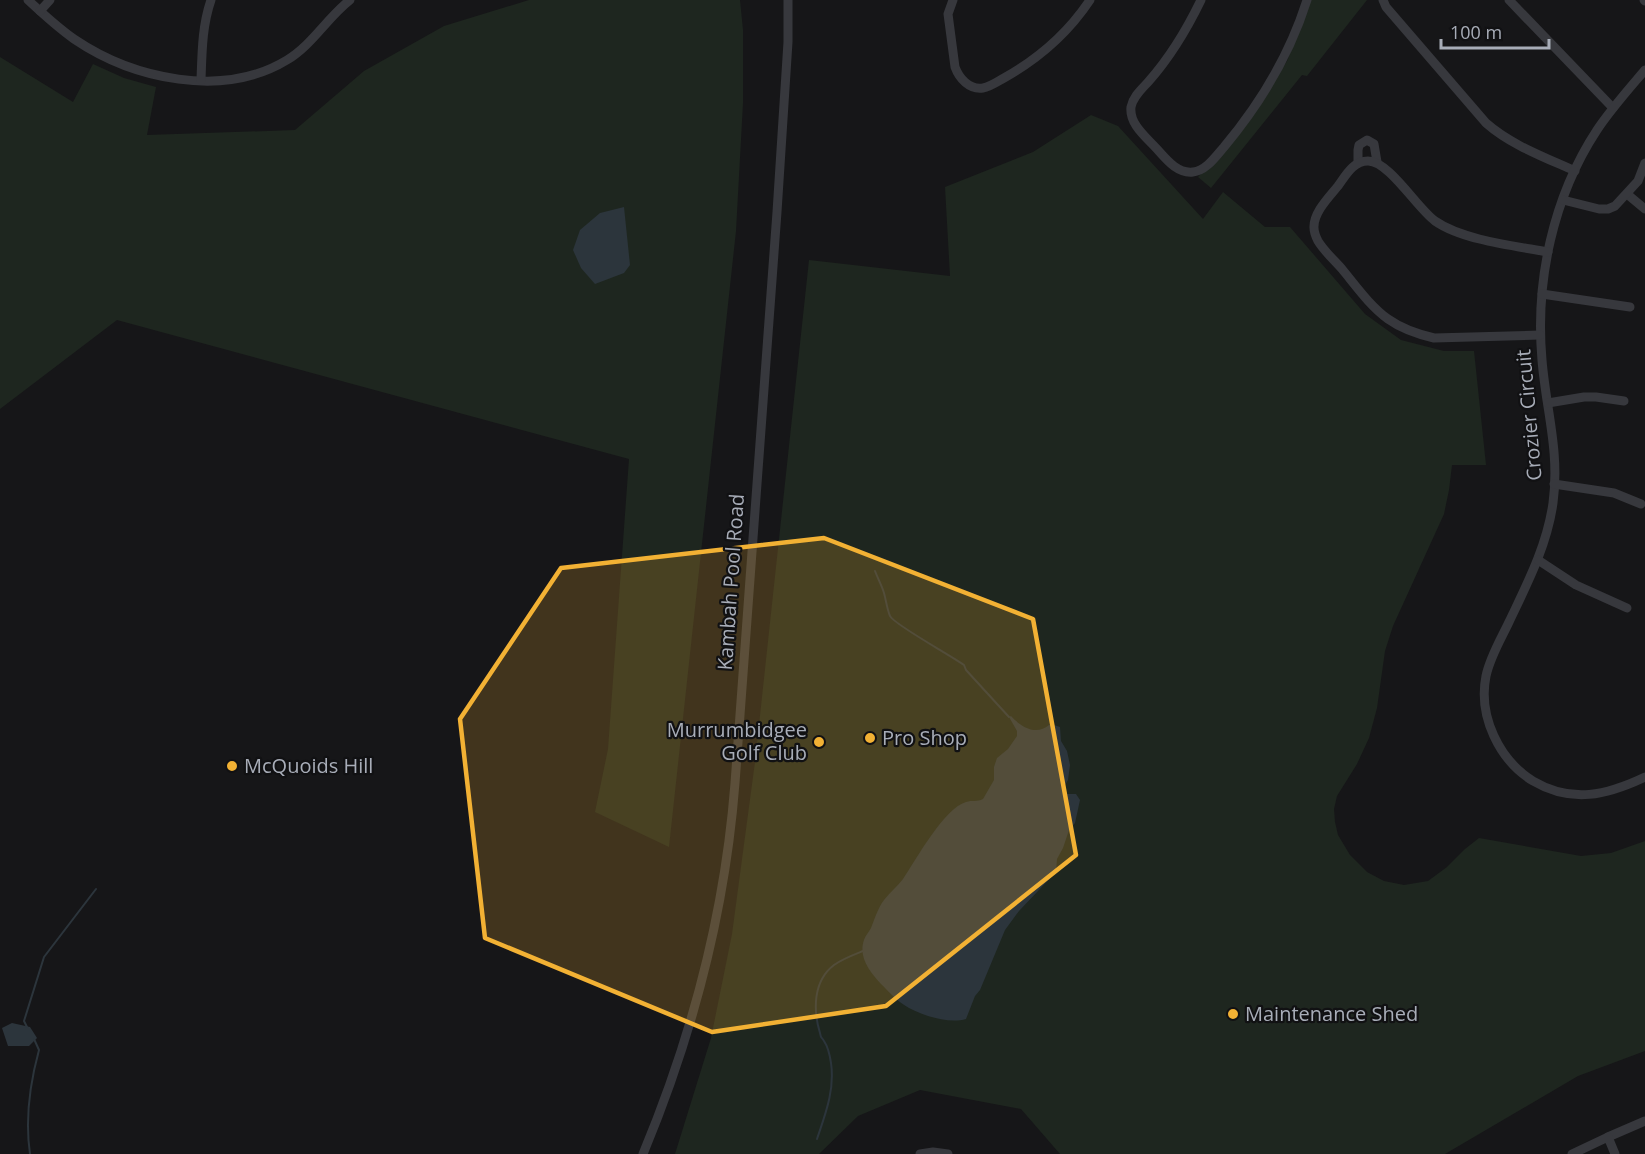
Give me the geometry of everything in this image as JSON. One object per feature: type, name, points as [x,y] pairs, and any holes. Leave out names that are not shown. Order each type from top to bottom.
[{"type":"street","points":[[28,0],[74,39],[109,58],[147,72],[201,80],[235,79],[273,68],[297,53],[350,0]]},
{"type":"street","points":[[40,11],[50,0]]},
{"type":"street","points":[[201,80],[203,41],[211,0]]},
{"type":"street","name":"Kambah Pool Road","points":[[643,1154],[674,1076],[699,997],[716,922],[729,841],[776,224],[788,42],[788,0]]},
{"type":"street","points":[[953,0],[948,14],[958,74],[971,87],[982,88],[1017,71],[1041,54],[1062,34],[1090,0]]},
{"type":"street","points":[[1201,0],[1177,44],[1159,70],[1135,97],[1131,108],[1133,121],[1137,128],[1172,165],[1187,172],[1195,172],[1205,167],[1232,138],[1254,108],[1282,61],[1307,0]]},
{"type":"street","points":[[1383,0],[1386,7],[1496,132],[1514,143],[1575,171]]},
{"type":"street","points":[[1509,0],[1613,108]]},
{"type":"street","name":"Crozier Circuit","points":[[1645,70],[1597,130],[1575,171],[1554,225],[1542,294],[1540,335],[1555,458],[1550,521],[1538,560],[1489,667],[1485,689],[1486,713],[1494,736],[1506,758],[1534,782],[1554,791],[1596,795],[1645,777]]},
{"type":"street","points":[[1358,163],[1359,145],[1367,140],[1374,144],[1377,162]]},
{"type":"street","points":[[1540,335],[1434,338],[1404,328],[1383,315],[1371,303],[1320,243],[1314,231],[1316,216],[1348,171],[1358,163],[1370,161],[1377,162],[1387,170],[1422,210],[1449,229],[1472,237],[1548,252]]},
{"type":"street","points":[[1563,200],[1608,209],[1618,204],[1627,194],[1641,175],[1645,163]]},
{"type":"street","points":[[1627,194],[1645,209]]},
{"type":"street","points":[[1542,294],[1630,307]]},
{"type":"street","points":[[1548,403],[1584,397],[1624,400]]},
{"type":"street","points":[[1554,484],[1614,493],[1641,504]]},
{"type":"street","points":[[1538,560],[1576,585],[1627,608]]},
{"type":"street","points":[[1572,1154],[1645,1121]]},
{"type":"street","points":[[1608,1137],[1615,1154]]},
{"type":"street","points":[[920,1154],[933,1152],[948,1154]]},
{"type":"highlighted area","points":[[824,538],[1033,619],[1076,855],[886,1006],[712,1032],[485,938],[460,719],[561,568]]},
{"type":"shaded area","points":[[529,0],[740,0],[743,30],[743,103],[736,231],[669,847],[595,812],[608,749],[629,459],[117,320],[0,409],[0,57],[73,102],[93,64],[124,78],[156,87],[147,135],[295,130],[364,71],[444,26]]},
{"type":"shaded area","points":[[1311,0],[1367,0],[1307,76],[1302,75],[1211,188],[1198,177],[1244,128],[1287,61]]},
{"type":"shaded area","name":"Murrumbidgee Golf Club","points":[[1091,115],[1118,126],[1203,219],[1223,192],[1265,227],[1290,227],[1365,314],[1401,340],[1444,351],[1474,351],[1486,465],[1452,465],[1444,514],[1393,626],[1385,651],[1377,708],[1369,738],[1357,764],[1337,796],[1334,809],[1338,835],[1350,855],[1367,872],[1384,881],[1404,885],[1428,881],[1479,838],[1581,856],[1611,853],[1645,841],[1645,1051],[1578,1076],[1445,1154],[1060,1154],[1021,1109],[920,1090],[858,1116],[819,1154],[675,1154],[711,1038],[732,934],[755,762],[809,260],[950,276],[945,187],[1033,152]]},
{"type":"shaded area","points":[[624,207],[630,265],[624,273],[595,284],[581,268],[573,250],[580,230],[600,213]]},
{"type":"shaded area","points":[[1011,716],[1019,724],[1029,729],[1039,730],[1049,725],[1060,727],[1061,741],[1067,751],[1070,765],[1068,780],[1062,790],[1065,794],[1076,794],[1080,800],[1075,823],[1069,830],[1057,859],[1056,872],[1019,911],[1005,930],[966,1019],[952,1021],[922,1014],[905,1006],[894,997],[869,969],[864,958],[864,940],[882,903],[903,879],[940,824],[958,806],[983,799],[994,780],[997,758],[1008,749],[1017,736],[1017,731],[1009,717]]},
{"type":"shaded area","points":[[12,1023],[30,1027],[37,1038],[29,1046],[8,1046],[2,1028]]},
{"type":"waterway","points":[[875,571],[890,616],[912,633],[964,665],[1009,717]]},
{"type":"waterway","points":[[27,1027],[24,1021],[44,957],[96,889]]},
{"type":"waterway","points":[[817,1139],[832,1083],[829,1052],[821,1036],[816,1015],[818,987],[834,965],[863,951]]},
{"type":"waterway","points":[[30,1154],[29,1102],[39,1050],[34,1039]]},
{"type":"place","name":"Pro Shop","points":[[870,738]]},
{"type":"place","name":"Murrumbidgee Golf Club","points":[[819,742]]},
{"type":"place","name":"McQuoids Hill","points":[[232,766]]},
{"type":"place","name":"Maintenance Shed","points":[[1233,1014]]}]
